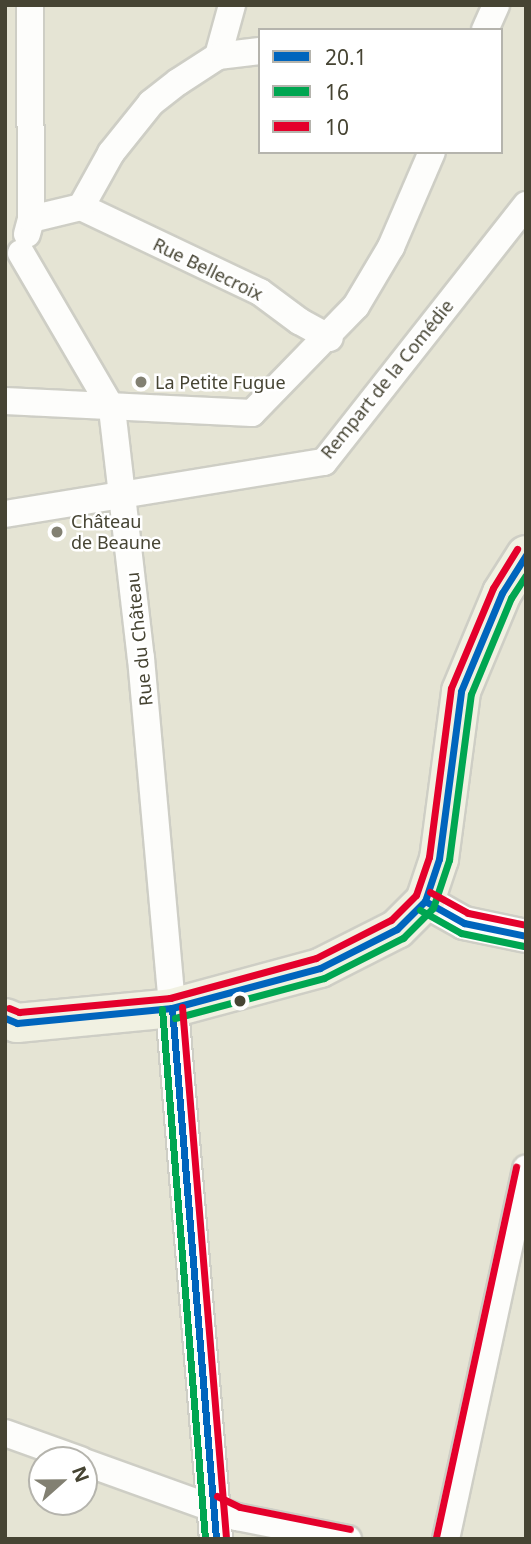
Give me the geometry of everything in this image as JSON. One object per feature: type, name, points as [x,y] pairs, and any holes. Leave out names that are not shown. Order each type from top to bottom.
[{"type":"main road","points":[[9,1026],[172,1008],[320,968],[397,929],[425,901],[439,859],[461,691],[502,593],[526,555]]},
{"type":"street","points":[[13,250],[31,219],[30,5]]},
{"type":"street","points":[[218,56],[232,5]]},
{"type":"street","points":[[486,28],[496,5]]},
{"type":"street","points":[[31,219],[81,207],[111,153],[151,103],[218,56],[258,51]]},
{"type":"street","points":[[5,401],[112,409],[252,413],[330,338],[356,306],[391,247],[431,154]]},
{"type":"street","name":"Rempart de la Comédie","points":[[5,514],[122,492],[324,462],[526,205]]},
{"type":"street","name":"Rue Bellecroix","points":[[81,207],[260,292],[299,321],[330,338]]},
{"type":"street","name":"Rue du Château","points":[[13,250],[112,409],[172,1008]]},
{"type":"street","points":[[425,901],[464,923],[526,936]]},
{"type":"street","points":[[172,1008],[216,1539]]},
{"type":"street","points":[[446,1539],[526,1169]]},
{"type":"street","points":[[5,1433],[41,1446]]},
{"type":"street","points":[[98,1466],[213,1506],[237,1517],[348,1539]]},
{"type":"shaded area","points":[[5,5],[526,5],[526,1539],[5,1539]]},
{"type":"transit line","name":"10","points":[[9,1008],[19,1012],[170,998],[316,958],[391,920],[416,895],[429,857],[451,688],[493,588],[517,549]]},
{"type":"transit line","name":"20.1","points":[[5,1018],[17,1023],[172,1008],[320,968],[397,929],[425,901],[439,859],[461,691],[502,593],[526,555]]},
{"type":"transit line","name":"16","points":[[175,1018],[324,978],[403,938],[433,908],[449,860],[471,694],[511,598],[526,575]]},
{"type":"transit line","name":"10","points":[[430,892],[468,913],[526,925]]},
{"type":"transit line","name":"20.1","points":[[425,901],[464,923],[526,936]]},
{"type":"transit line","name":"16","points":[[420,910],[461,933],[524,946]]},
{"type":"transit line","name":"10","points":[[182,1007],[226,1538]]},
{"type":"transit line","name":"20.1","points":[[172,1008],[216,1539]]},
{"type":"transit line","name":"16","points":[[162,1009],[205,1539]]},
{"type":"transit line","name":"10","points":[[436,1537],[516,1167]]},
{"type":"transit line","name":"10","points":[[217,1496],[240,1507],[350,1529]]},
{"type":"place","name":"La Petite Fugue","points":[[141,382]]},
{"type":"place","name":"Château de Beaune","points":[[57,532]]}]
